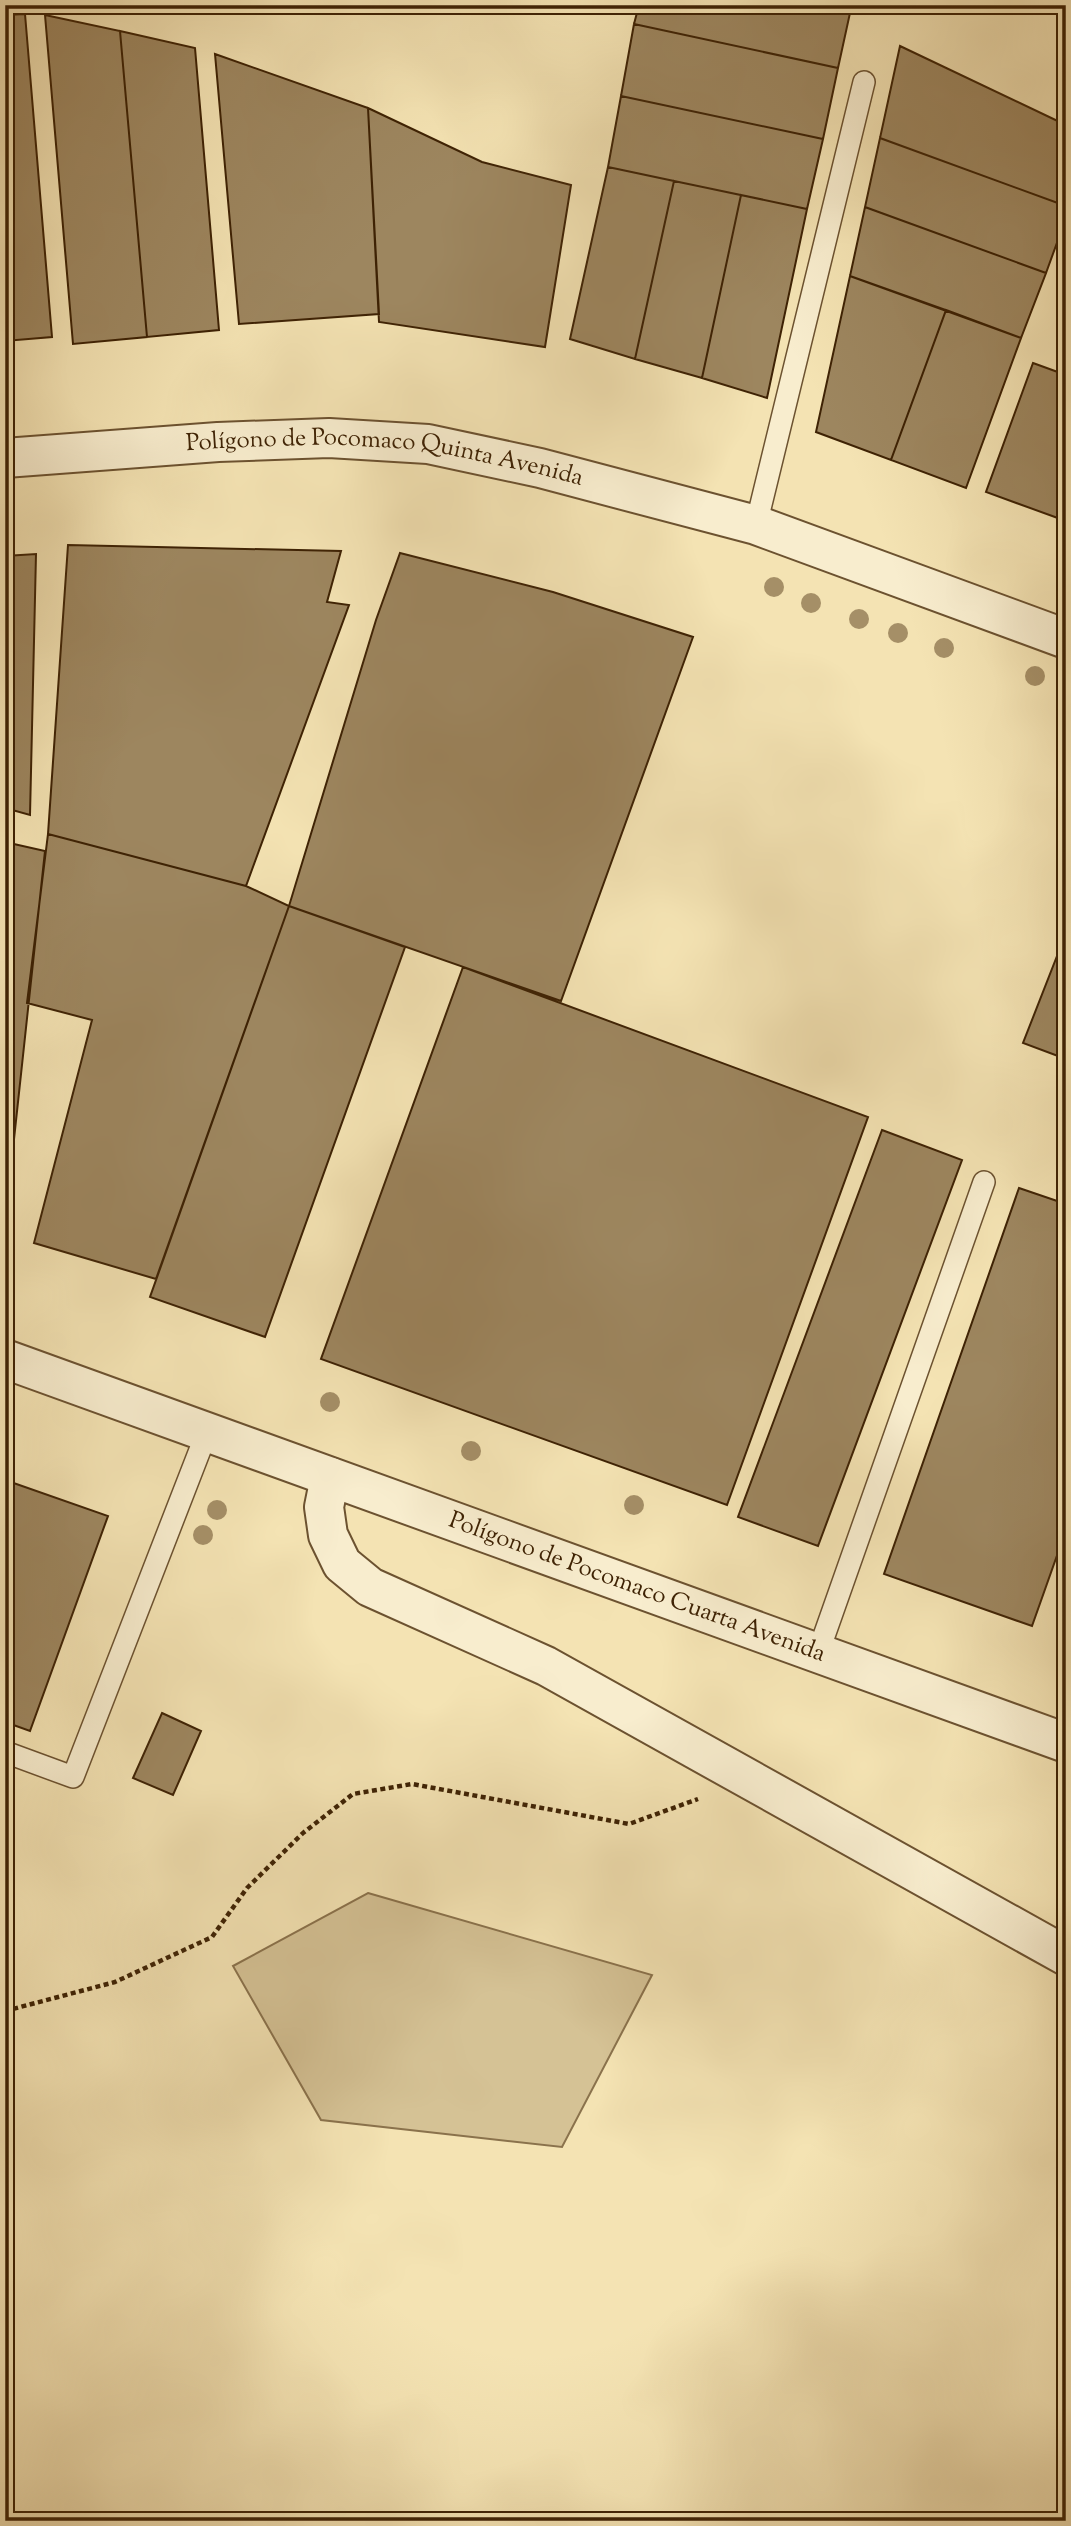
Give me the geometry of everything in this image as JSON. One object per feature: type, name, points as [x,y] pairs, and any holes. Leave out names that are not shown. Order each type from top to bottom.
[{"type":"street","name":"Polígono de Pocomaco Quinta Avenida","points":[[5,458],[218,442],[329,438],[428,444],[540,468],[756,525],[1066,639]]},
{"type":"street","name":"Polígono de Pocomaco Cuarta Avenida","points":[[5,1359],[1066,1743]]},
{"type":"street","points":[[330,1477],[324,1507],[328,1535],[342,1564],[370,1587],[546,1665],[1066,1956]]},
{"type":"lane","points":[[756,525],[864,82]]},
{"type":"lane","points":[[818,1653],[984,1182]]},
{"type":"lane","points":[[5,1752],[73,1777],[207,1432]]},
{"type":"path","points":[[5,2011],[116,1982],[212,1937],[247,1888],[303,1833],[353,1794],[412,1784],[629,1824],[710,1795],[736,1773]]},
{"type":"shaded area","points":[[368,1893],[652,1975],[562,2147],[321,2120],[233,1966]]},
{"type":"building","points":[[639,5],[829,5],[850,13],[838,68],[634,24]]},
{"type":"building","points":[[25,14],[52,337],[5,341],[5,15]]},
{"type":"building","points":[[45,15],[120,31],[147,337],[73,344]]},
{"type":"building","points":[[634,24],[838,68],[823,139],[621,96]]},
{"type":"building","points":[[120,31],[195,48],[219,330],[147,337]]},
{"type":"building","points":[[900,46],[1066,125],[1066,206],[880,138]]},
{"type":"building","points":[[215,54],[368,108],[379,314],[239,324]]},
{"type":"building","points":[[621,96],[823,139],[807,209],[608,167]]},
{"type":"building","points":[[368,108],[482,162],[571,185],[545,347],[379,322]]},
{"type":"building","points":[[880,138],[1066,206],[1066,218],[1046,273],[865,207]]},
{"type":"building","points":[[608,167],[674,181],[635,359],[570,339]]},
{"type":"building","points":[[674,181],[741,195],[702,378],[635,359]]},
{"type":"building","points":[[741,195],[807,209],[767,398],[702,378]]},
{"type":"building","points":[[865,207],[1046,273],[1021,338],[850,276]]},
{"type":"building","points":[[850,276],[946,310],[891,460],[816,432]]},
{"type":"building","points":[[946,310],[1021,338],[966,488],[891,460]]},
{"type":"building","points":[[1033,363],[1066,375],[1066,521],[986,492]]},
{"type":"building","points":[[68,545],[341,551],[327,602],[349,605],[246,886],[48,834]]},
{"type":"building","points":[[400,553],[553,592],[693,637],[561,1001],[289,906],[376,620]]},
{"type":"building","points":[[36,554],[30,815],[5,808],[5,556]]},
{"type":"building","points":[[48,834],[246,886],[289,906],[156,1279],[34,1243],[92,1020],[27,1003]]},
{"type":"building","points":[[5,842],[45,851],[5,1223]]},
{"type":"building","points":[[289,906],[405,947],[265,1337],[150,1297]]},
{"type":"building","points":[[1066,933],[1066,1059],[1023,1043]]},
{"type":"building","points":[[463,967],[868,1117],[727,1505],[321,1359]]},
{"type":"building","points":[[882,1130],[962,1160],[818,1546],[738,1517]]},
{"type":"building","points":[[1019,1188],[1066,1204],[1066,1530],[1032,1626],[884,1574]]},
{"type":"building","points":[[5,1480],[108,1516],[30,1731],[5,1722]]},
{"type":"building","points":[[162,1713],[201,1731],[173,1795],[133,1778]]}]
